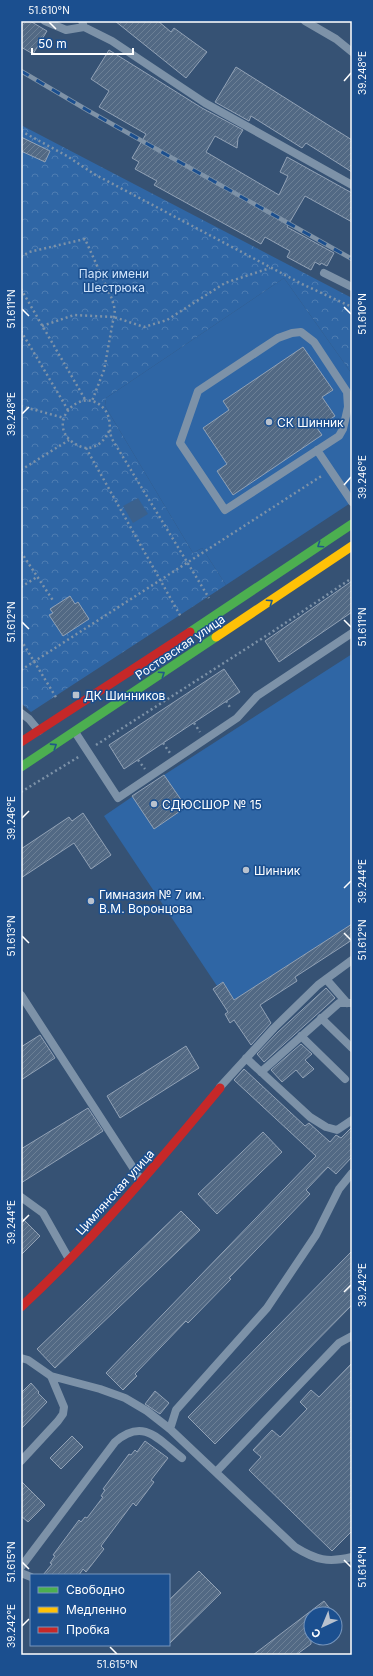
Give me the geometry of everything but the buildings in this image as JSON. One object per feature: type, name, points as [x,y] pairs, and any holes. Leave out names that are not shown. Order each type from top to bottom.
[{"type":"street","name":"Ростовская улица","points":[[21,742],[352,524]]},
{"type":"street","name":"Ростовская улица","points":[[21,767],[352,546]]},
{"type":"street","name":"Цимлянская улица","points":[[21,1307],[70,1259],[142,1182],[220,1088]]},
{"type":"lane","points":[[45,21],[66,30],[83,24],[112,41],[205,102],[352,185]]},
{"type":"lane","points":[[305,21],[336,39],[352,52]]},
{"type":"lane","points":[[324,273],[352,287]]},
{"type":"lane","points":[[301,332],[314,342],[347,392],[348,408],[343,429],[339,436],[317,450],[225,510],[180,443],[198,391],[278,338],[292,333],[301,332]]},
{"type":"lane","points":[[317,450],[352,502]]},
{"type":"lane","points":[[75,732],[118,798],[237,718],[257,696],[352,633]]},
{"type":"lane","points":[[21,713],[29,718],[39,731]]},
{"type":"lane","points":[[220,1088],[280,1022],[318,985],[352,960]]},
{"type":"lane","points":[[326,979],[349,1003]]},
{"type":"lane","points":[[21,995],[142,1182]]},
{"type":"lane","points":[[261,1072],[339,1003],[349,1003]]},
{"type":"lane","points":[[322,1018],[352,1048]]},
{"type":"lane","points":[[301,1036],[345,1079]]},
{"type":"lane","points":[[246,1058],[310,1117],[326,1128],[337,1130],[352,1120]]},
{"type":"lane","points":[[170,1429],[176,1410],[267,1308],[316,1235],[339,1189],[352,1173]]},
{"type":"lane","points":[[21,1197],[43,1213],[70,1259]]},
{"type":"lane","points":[[216,1472],[339,1343],[352,1336]]},
{"type":"lane","points":[[21,1358],[28,1360],[51,1376],[100,1389],[125,1398],[147,1411],[170,1429],[296,1547],[310,1556],[328,1561],[352,1557]]},
{"type":"lane","points":[[21,1461],[63,1414],[64,1407],[62,1400],[51,1376]]},
{"type":"lane","points":[[21,1566],[116,1442],[124,1435],[131,1431],[140,1430],[149,1432],[182,1458]]},
{"type":"path","points":[[21,131],[67,156],[94,174],[271,268],[352,307]]},
{"type":"path","points":[[21,257],[29,252],[85,239],[112,299],[115,310],[104,370],[92,402]]},
{"type":"path","points":[[42,326],[74,315],[114,317],[144,327],[168,320],[225,283],[271,268]]},
{"type":"path","points":[[21,289],[86,401]]},
{"type":"path","points":[[21,330],[68,410]]},
{"type":"path","points":[[21,340],[24,337]]},
{"type":"path","points":[[78,402],[92,402],[105,410],[110,424],[109,432],[103,441],[86,448],[75,445],[69,440],[64,430],[64,418],[68,410],[78,402]]},
{"type":"path","points":[[21,406],[64,418]]},
{"type":"path","points":[[109,432],[210,600]]},
{"type":"path","points":[[21,470],[69,440]]},
{"type":"path","points":[[86,448],[182,619]]},
{"type":"path","points":[[21,670],[331,470]]},
{"type":"path","points":[[21,552],[54,602]]},
{"type":"path","points":[[21,587],[37,577]]},
{"type":"path","points":[[21,792],[88,751],[270,634],[352,578]]},
{"type":"path","points":[[21,640],[57,700]]},
{"type":"green space","name":"Парк имени Шестрюка","points":[[21,125],[352,298],[352,374],[284,278],[106,398],[105,406],[193,553],[202,548],[226,585],[31,712],[21,703]]},
{"type":"green space","points":[[284,278],[352,374],[352,502],[226,585],[202,548],[193,553],[105,406],[106,398]]},
{"type":"green space","name":"Шинник","points":[[352,654],[352,924],[234,1000],[223,982],[217,986],[104,816],[164,775]]},
{"type":"shaded area","points":[[138,498],[148,514],[133,523],[123,506]]},
{"type":"railway","points":[[21,71],[87,110],[352,259]]},
{"type":"traffic: fast","points":[[190,632],[352,524]]},
{"type":"traffic: fast","points":[[21,767],[216,637]]},
{"type":"traffic: slow","points":[[216,637],[352,546]]},
{"type":"traffic: jam","points":[[21,742],[190,632]]},
{"type":"traffic: jam","points":[[21,1307],[99,1228],[220,1088]]},
{"type":"place","name":"СК Шинник","points":[[269,422]]},
{"type":"place","name":"ДК Шинников","points":[[76,695]]},
{"type":"place","name":"СДЮСШОР № 15","points":[[154,804]]},
{"type":"place","name":"Шинник","points":[[246,870]]},
{"type":"place","name":"Гимназия № 7 им. В.М. Воронцова","points":[[91,901]]}]
